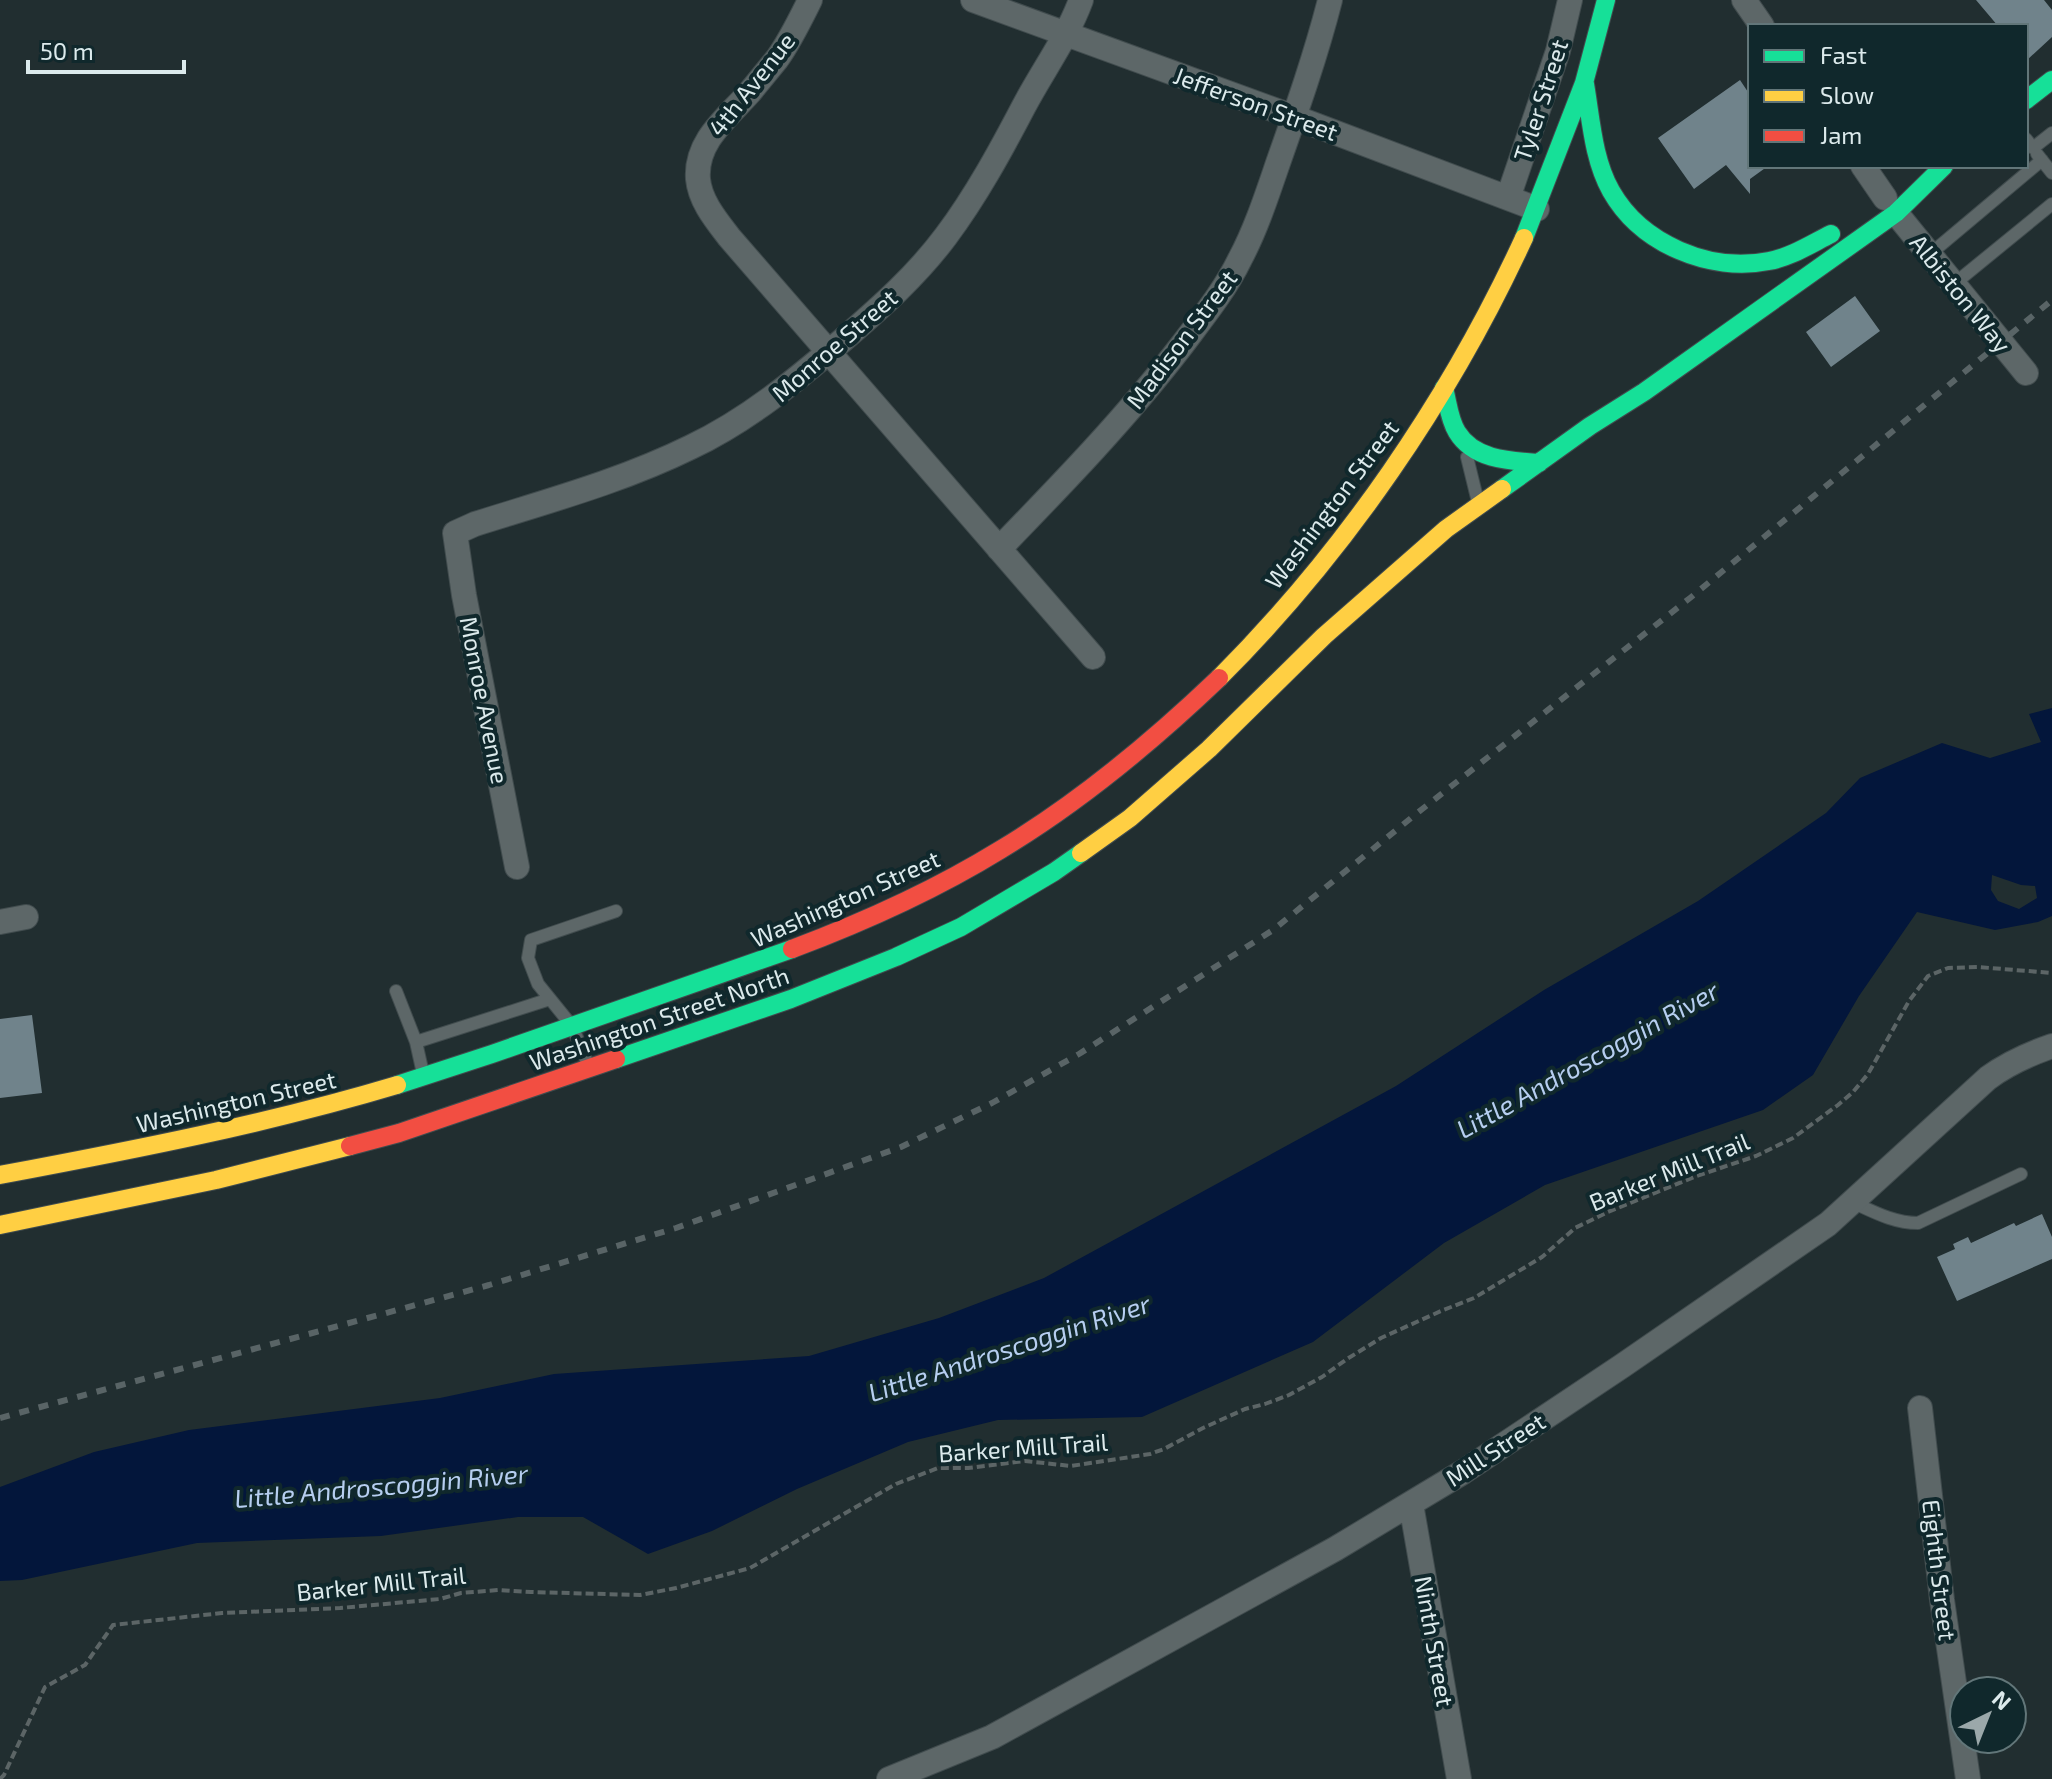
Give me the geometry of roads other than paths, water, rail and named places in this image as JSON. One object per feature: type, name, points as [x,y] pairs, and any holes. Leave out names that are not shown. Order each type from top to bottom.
[{"type":"highway","name":"Washington Street","points":[[0,1175],[276,1118],[424,1076],[750,966],[853,926],[916,898],[1041,825],[1106,777],[1227,669],[1308,581],[1380,487],[1444,388],[1499,289],[1537,209],[1584,82],[1606,0]]},
{"type":"highway","points":[[2028,98],[2052,80]]},
{"type":"highway","points":[[1584,82],[1595,143],[1612,193],[1643,230],[1659,241],[1716,262],[1767,262],[1792,254],[1841,227]]},
{"type":"highway","points":[[1478,505],[1644,392],[1885,206],[1939,170]]},
{"type":"highway","points":[[1444,388],[1452,421],[1462,439],[1478,452],[1494,459],[1539,463]]},
{"type":"highway","name":"Washington Street North","points":[[0,1225],[216,1180],[412,1129],[791,999],[896,957],[973,920],[1054,872],[1130,818],[1209,749],[1385,581],[1478,505]]},
{"type":"street","name":"4th Avenue","points":[[810,0],[779,56],[713,131],[703,151],[698,182],[703,199],[729,237],[828,353]]},
{"type":"street","name":"Jefferson Street","points":[[973,0],[1537,209]]},
{"type":"street","name":"Monroe Street","points":[[455,533],[608,482],[693,446],[765,404],[828,353],[904,285],[948,234],[1068,33],[1081,0]]},
{"type":"street","name":"Madison Street","points":[[999,549],[1079,467],[1137,401],[1207,311],[1241,259],[1294,117],[1330,0]]},
{"type":"street","name":"Tyler Street","points":[[1508,198],[1558,51],[1570,0]]},
{"type":"street","points":[[1744,0],[1761,24]]},
{"type":"street","name":"Albiston Way","points":[[1864,168],[1885,206],[1930,254],[2026,373]]},
{"type":"street","points":[[828,353],[1093,657]]},
{"type":"street","name":"Monroe Avenue","points":[[455,533],[464,595],[517,867]]},
{"type":"street","points":[[0,922],[26,917]]},
{"type":"street","name":"Mill Street","points":[[889,1779],[992,1737],[1411,1504],[1609,1374],[1828,1224],[1988,1078],[2052,1046]]},
{"type":"street","name":"Eighth Street","points":[[1920,1408],[1942,1600],[1968,1779]]},
{"type":"street","name":"Ninth Street","points":[[1411,1504],[1459,1779]]},
{"type":"lane","points":[[2052,133],[2030,144],[2052,173]]},
{"type":"lane","points":[[1930,254],[2042,160]]},
{"type":"lane","points":[[1954,284],[2052,204]]},
{"type":"lane","points":[[1462,439],[1478,505]]},
{"type":"lane","points":[[589,1068],[572,1026],[538,984],[528,958],[531,940],[616,911]]},
{"type":"lane","points":[[396,991],[416,1042],[424,1076]]},
{"type":"lane","points":[[416,1042],[550,999]]},
{"type":"lane","points":[[1852,1202],[1904,1223],[1918,1223],[2021,1174]]},
{"type":"water","name":"Little Androscoggin River","points":[[2052,708],[2052,916],[2038,922],[1995,930],[1917,912],[1859,996],[1813,1075],[1763,1110],[1545,1185],[1444,1243],[1313,1342],[1142,1417],[998,1420],[908,1442],[797,1489],[712,1531],[648,1554],[583,1517],[518,1517],[381,1536],[197,1543],[22,1580],[0,1581],[0,1487],[94,1452],[189,1430],[440,1398],[554,1374],[809,1356],[939,1318],[1044,1278],[1396,1086],[1544,990],[1698,901],[1826,813],[1860,778],[1942,743],[1990,758],[2041,742],[2029,714]],"holes":[[[1992,875],[2021,885],[2035,886],[2037,898],[2019,909],[1998,901],[1991,890]]]},
{"type":"railway","points":[[0,1418],[489,1285],[676,1228],[901,1147],[992,1103],[1079,1054],[1273,930],[1690,598],[2052,300]]}]
